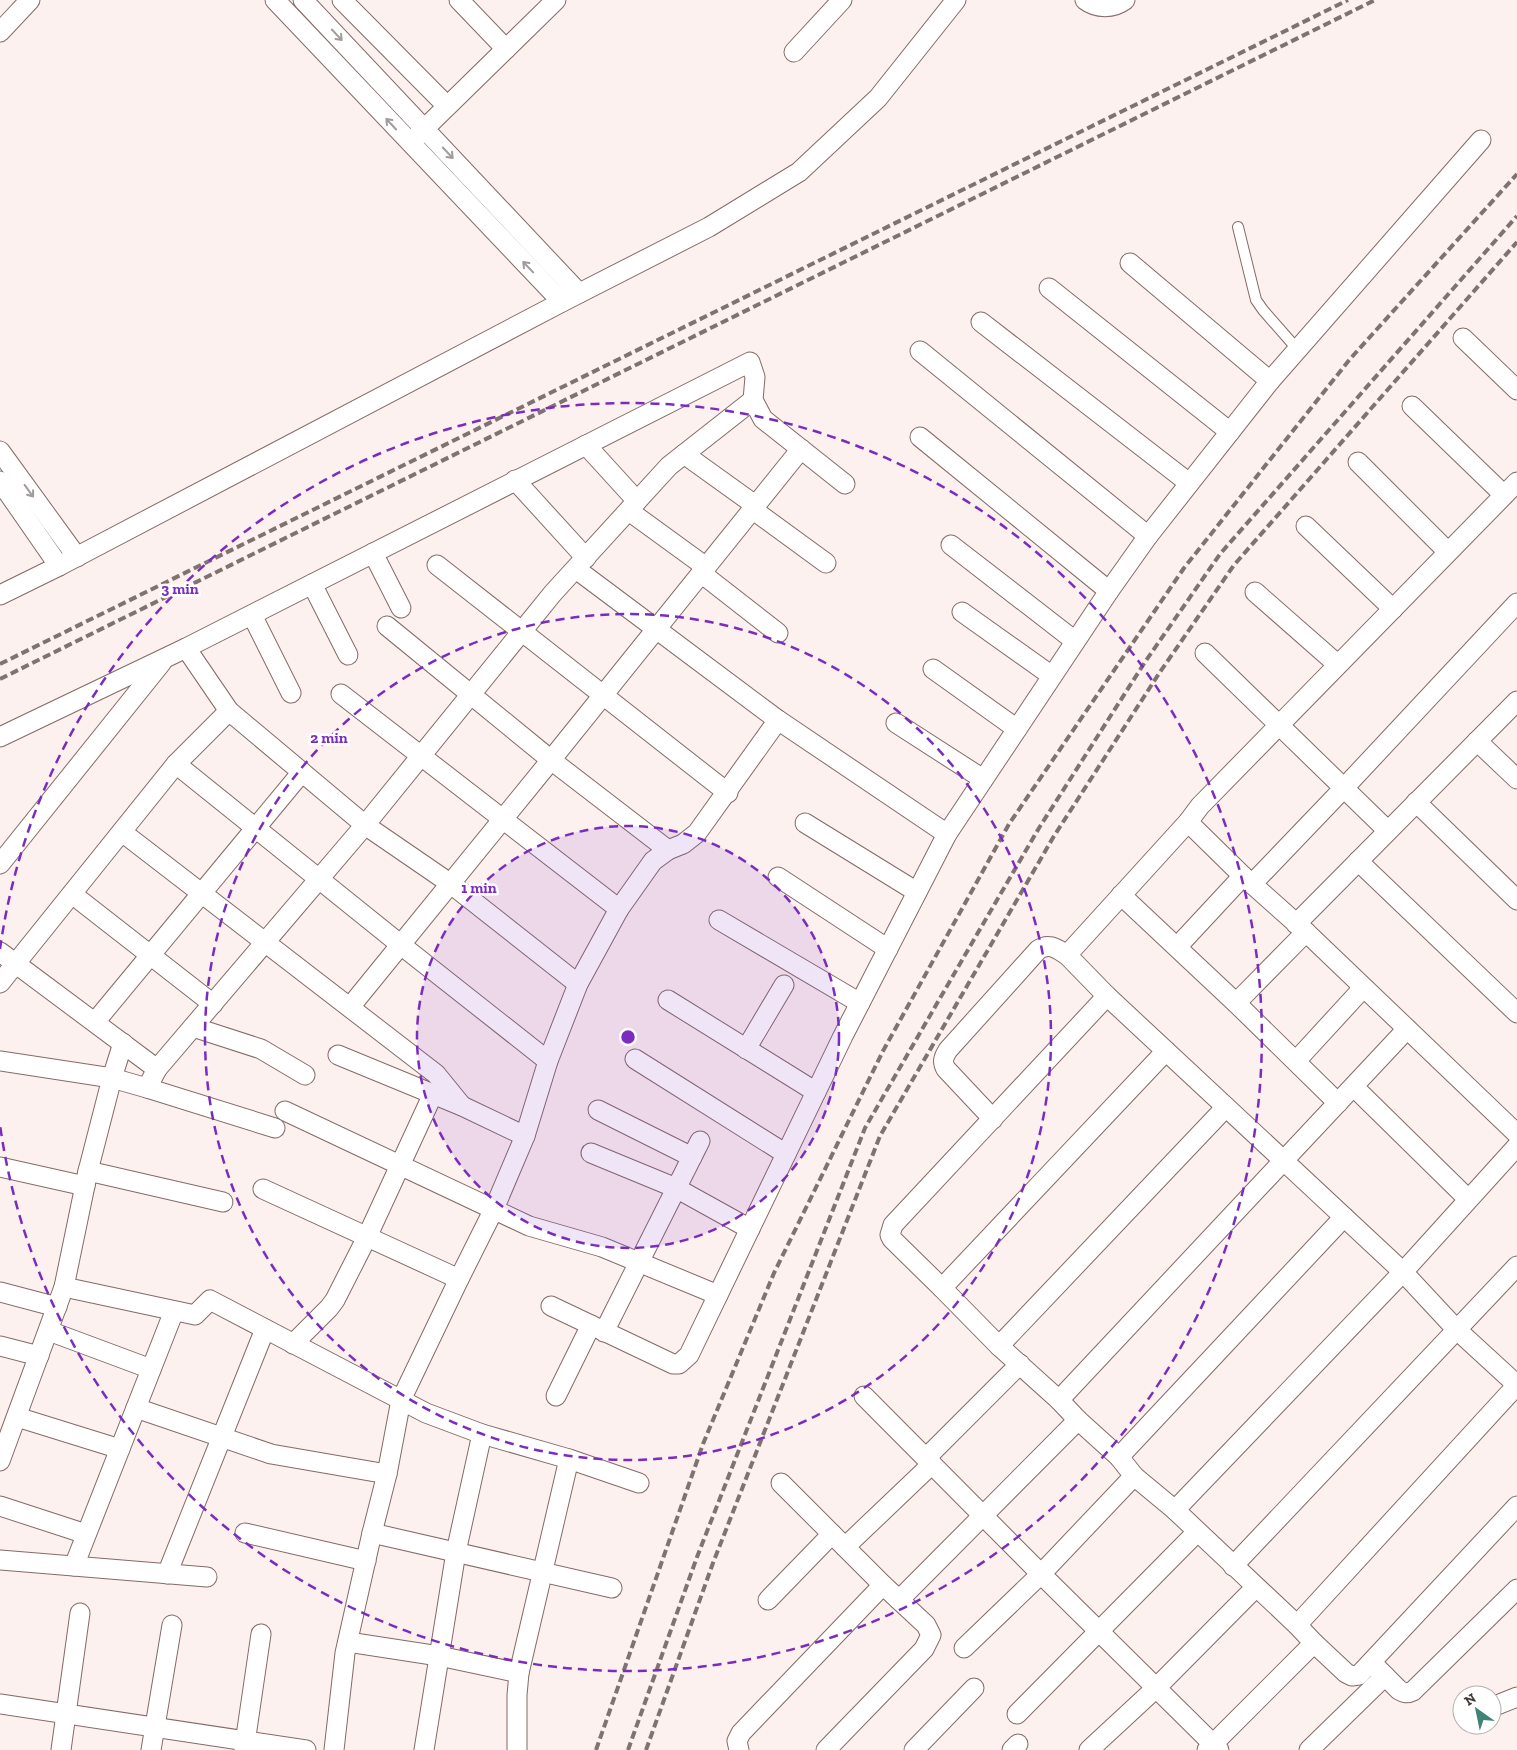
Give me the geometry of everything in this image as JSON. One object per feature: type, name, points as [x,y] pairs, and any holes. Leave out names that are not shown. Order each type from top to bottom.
[{"type":"street","points":[[0,32],[30,0]]},
{"type":"street","points":[[275,0],[562,302]]},
{"type":"street","points":[[303,0],[579,293]]},
{"type":"street","points":[[342,0],[447,106]]},
{"type":"street","points":[[458,0],[506,49]]},
{"type":"street","points":[[409,143],[556,0]]},
{"type":"street","points":[[794,52],[842,0]]},
{"type":"street","points":[[0,595],[78,557],[579,293],[709,227],[799,172],[878,98],[956,0]]},
{"type":"street","points":[[1085,0],[1090,4],[1109,7],[1117,5],[1124,0]]},
{"type":"street","points":[[551,1306],[673,1364],[679,1364],[689,1355],[860,1003],[947,834],[1075,641],[1148,536],[1270,381],[1481,140]]},
{"type":"street","points":[[1130,263],[1270,381]]},
{"type":"street","points":[[1049,288],[1230,432]]},
{"type":"street","points":[[981,322],[1189,483]]},
{"type":"street","points":[[1463,338],[1517,390]]},
{"type":"street","points":[[920,351],[1148,536]]},
{"type":"street","points":[[0,737],[252,615],[750,362],[755,377],[753,400],[763,419],[845,484]]},
{"type":"street","points":[[148,1088],[157,1069],[365,825],[553,593],[669,466],[753,400]]},
{"type":"street","points":[[1412,406],[1504,495]]},
{"type":"street","points":[[920,437],[1109,591]]},
{"type":"street","points":[[586,445],[633,506],[703,570],[778,633]]},
{"type":"street","points":[[350,1007],[801,448]]},
{"type":"street","points":[[0,451],[78,557]]},
{"type":"street","points":[[684,454],[826,563]]},
{"type":"street","points":[[1358,462],[1447,552]]},
{"type":"street","points":[[515,480],[581,564],[655,629],[778,720],[947,834]]},
{"type":"street","points":[[0,481],[59,566]]},
{"type":"street","points":[[1067,955],[1188,822],[1200,806],[1517,482]]},
{"type":"street","points":[[1306,526],[1393,608]]},
{"type":"street","points":[[952,545],[1075,641]]},
{"type":"street","points":[[373,553],[401,608]]},
{"type":"street","points":[[437,565],[728,792]]},
{"type":"street","points":[[312,584],[348,655]]},
{"type":"street","points":[[1255,592],[1337,664]]},
{"type":"street","points":[[1177,947],[1343,789],[1517,603]]},
{"type":"street","points":[[962,612],[1052,676]]},
{"type":"street","points":[[252,615],[291,693]]},
{"type":"street","points":[[387,626],[551,760],[668,850]]},
{"type":"street","points":[[186,648],[229,711],[365,825],[451,884],[578,984]]},
{"type":"street","points":[[1205,653],[1388,831]]},
{"type":"street","points":[[0,864],[166,658]]},
{"type":"street","points":[[933,669],[1016,729]]},
{"type":"street","points":[[341,694],[619,909]]},
{"type":"street","points":[[1236,1003],[1358,862],[1517,701]]},
{"type":"street","points":[[0,982],[7,958],[72,894],[176,764],[229,711]]},
{"type":"street","points":[[334,1750],[348,1642],[387,1474],[401,1400],[494,1209],[526,1136],[548,1061],[578,984],[619,909],[653,861],[668,850],[683,844],[697,833],[778,720]]},
{"type":"street","points":[[896,723],[983,780]]},
{"type":"street","points":[[1477,741],[1517,779]]},
{"type":"street","points":[[176,764],[548,1061]]},
{"type":"street","points":[[95,1022],[302,772]]},
{"type":"street","points":[[1416,802],[1517,900]]},
{"type":"street","points":[[1188,822],[1517,1134]]},
{"type":"street","points":[[805,823],[917,892]]},
{"type":"street","points":[[122,832],[436,1074],[462,1106]]},
{"type":"street","points":[[1358,862],[1517,1013]]},
{"type":"street","points":[[778,877],[888,948]]},
{"type":"street","points":[[72,894],[212,1004]]},
{"type":"street","points":[[1121,895],[1236,1003],[1338,1103]]},
{"type":"street","points":[[719,920],[860,1003]]},
{"type":"street","points":[[993,1119],[946,1069],[943,1064],[944,1057],[948,1050],[1038,950],[1048,945],[1067,955],[1107,996],[1403,1272],[1456,1329],[1517,1385],[1297,1625]]},
{"type":"street","points":[[7,958],[157,1069]]},
{"type":"street","points":[[746,1049],[784,985]]},
{"type":"street","points":[[1296,1061],[1363,988]]},
{"type":"street","points":[[1107,996],[893,1226],[890,1230],[890,1235],[896,1244],[999,1346],[1119,1458],[1134,1476],[1175,1510],[1297,1625],[1314,1644],[1346,1673],[1352,1676],[1359,1675],[1372,1663],[1517,1506]]},
{"type":"street","points":[[668,1000],[816,1092]]},
{"type":"street","points":[[193,1027],[261,1049],[305,1075]]},
{"type":"street","points":[[1059,1400],[1407,1029]]},
{"type":"street","points":[[0,1461],[64,1287],[86,1178],[123,1043]]},
{"type":"street","points":[[942,1288],[1166,1051]]},
{"type":"street","points":[[338,1055],[462,1106],[526,1136]]},
{"type":"street","points":[[635,1059],[786,1154]]},
{"type":"street","points":[[0,1060],[112,1078],[275,1128]]},
{"type":"street","points":[[1354,1087],[1468,1199]]},
{"type":"street","points":[[293,1344],[323,1315],[335,1300],[367,1237],[433,1094]]},
{"type":"street","points":[[999,1346],[1226,1107]]},
{"type":"street","points":[[598,1110],[692,1157]]},
{"type":"street","points":[[285,1111],[529,1226],[602,1247],[718,1295]]},
{"type":"street","points":[[556,1396],[639,1262],[700,1140]]},
{"type":"street","points":[[1175,1510],[1403,1272],[1517,1146]]},
{"type":"street","points":[[591,1153],[676,1188],[750,1229]]},
{"type":"street","points":[[0,1167],[86,1178],[223,1202]]},
{"type":"street","points":[[263,1189],[459,1279]]},
{"type":"street","points":[[1119,1458],[1344,1217]]},
{"type":"street","points":[[1233,1566],[1517,1266]]},
{"type":"street","points":[[64,1287],[195,1315],[210,1300],[426,1413],[482,1434],[569,1459],[639,1483]]},
{"type":"street","points":[[0,1292],[57,1307]]},
{"type":"street","points":[[74,1566],[174,1311]]},
{"type":"street","points":[[167,1574],[265,1329]]},
{"type":"street","points":[[49,1331],[151,1370]]},
{"type":"street","points":[[0,1346],[39,1356]]},
{"type":"street","points":[[768,1600],[839,1541],[929,1461],[1020,1364]]},
{"type":"street","points":[[864,1396],[1156,1688],[1213,1748],[1314,1644]]},
{"type":"street","points":[[136,1408],[278,1456],[387,1474]]},
{"type":"street","points":[[17,1417],[120,1450]]},
{"type":"street","points":[[899,1600],[1078,1420]]},
{"type":"street","points":[[424,1750],[456,1552],[482,1434]]},
{"type":"street","points":[[517,1750],[519,1673],[569,1459]]},
{"type":"street","points":[[964,1648],[1041,1574],[1134,1476]]},
{"type":"street","points":[[781,1483],[930,1630],[931,1635],[924,1649],[832,1748]]},
{"type":"street","points":[[0,1506],[86,1534]]},
{"type":"street","points":[[1018,1714],[1197,1532]]},
{"type":"street","points":[[246,1533],[366,1561]]},
{"type":"street","points":[[372,1533],[612,1588]]},
{"type":"street","points":[[0,1560],[207,1577]]},
{"type":"street","points":[[739,1750],[737,1741],[741,1733],[883,1584]]},
{"type":"street","points":[[1089,1750],[1156,1688],[1256,1587]]},
{"type":"street","points":[[1372,1663],[1404,1693],[1413,1691],[1517,1589]]},
{"type":"street","points":[[61,1750],[80,1613]]},
{"type":"street","points":[[151,1750],[172,1625]]},
{"type":"street","points":[[244,1745],[261,1634]]},
{"type":"street","points":[[348,1642],[439,1656],[519,1673]]},
{"type":"street","points":[[1309,1750],[1385,1676]]},
{"type":"street","points":[[914,1750],[974,1688]]},
{"type":"street","points":[[1502,1703],[1517,1697]]},
{"type":"street","points":[[0,1704],[155,1727],[244,1745],[306,1750]]},
{"type":"lane","points":[[1238,227],[1256,300],[1298,350]]},
{"type":"railway","points":[[0,664],[1348,0]]},
{"type":"railway","points":[[0,679],[1375,0]]},
{"type":"railway","points":[[596,1750],[703,1444],[774,1273],[883,1051],[1009,824],[1184,568],[1350,359],[1517,174]]},
{"type":"railway","points":[[628,1750],[697,1557],[865,1128],[976,936],[1039,828],[1145,662],[1220,554],[1517,216]]},
{"type":"railway","points":[[646,1750],[713,1563],[880,1136],[1054,836],[1160,672],[1234,565],[1517,242]]}]
